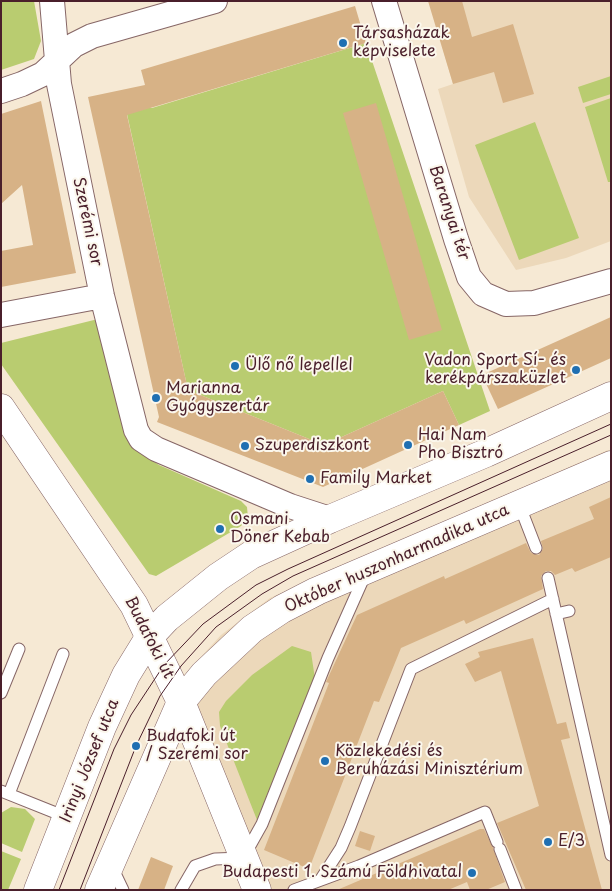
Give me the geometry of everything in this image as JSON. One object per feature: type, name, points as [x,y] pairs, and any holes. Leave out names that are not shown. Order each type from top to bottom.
[{"type":"main road","points":[[150,636],[167,618],[226,571],[251,555],[330,519],[486,453],[611,396]]},
{"type":"main road","name":"Budafoki út","points":[[1,408],[134,605],[180,702],[257,890]]},
{"type":"main road","name":"Október huszonharmadika utca","points":[[180,702],[204,674],[252,629],[282,609],[369,568],[611,465]]},
{"type":"main road","name":"Irinyi József utca","points":[[38,890],[66,817],[122,684],[150,636]]},
{"type":"main road","points":[[99,890],[180,702]]},
{"type":"street","name":"Szerémi sor","points":[[52,1],[59,84],[102,296],[136,430],[141,439],[156,450],[290,506],[330,519]]},
{"type":"street","points":[[1,91],[43,74],[74,45],[92,36],[215,1]]},
{"type":"street","name":"Baranyai tér","points":[[384,1],[456,239],[469,276],[483,294],[506,304],[534,303],[611,281]]},
{"type":"street","points":[[1,315],[102,296]]},
{"type":"lane","points":[[518,504],[536,548]]},
{"type":"lane","points":[[181,890],[189,873],[195,866],[215,859],[243,858],[262,824],[328,658],[369,568]]},
{"type":"lane","points":[[548,578],[611,855]]},
{"type":"lane","points":[[318,883],[341,848],[411,669],[553,599]]},
{"type":"lane","points":[[556,614],[568,611]]},
{"type":"lane","points":[[2,686],[19,649]]},
{"type":"lane","points":[[64,654],[5,793],[66,817]]},
{"type":"lane","points":[[294,890],[318,883],[485,812],[516,890]]},
{"type":"lane","points":[[111,859],[115,877],[123,890]]},
{"type":"shaded area","points":[[429,1],[611,1],[611,241],[566,258],[516,270],[469,197],[438,89],[453,84]]},
{"type":"shaded area","points":[[608,450],[611,455],[611,890],[252,890],[170,691],[221,635],[270,598]]},
{"type":"green space","points":[[1,1],[34,1],[41,41],[34,59],[1,70]]},
{"type":"green space","points":[[366,43],[490,411],[459,425],[443,391],[324,445],[188,390],[125,105],[152,108]]},
{"type":"green space","points":[[611,76],[611,94],[583,103],[578,87]]},
{"type":"green space","points":[[611,98],[611,182],[608,182],[585,107]]},
{"type":"green space","points":[[535,122],[579,238],[519,260],[475,145]]},
{"type":"green space","points":[[98,319],[141,453],[159,465],[241,501],[247,507],[248,518],[241,526],[156,576],[149,574],[1,364],[1,343]]},
{"type":"green space","points":[[292,646],[311,652],[315,679],[257,820],[220,726],[219,712],[226,701],[252,675]]},
{"type":"green space","points":[[11,807],[25,809],[35,819],[22,852],[1,843],[1,813]]},
{"type":"green space","points":[[1,851],[21,859],[8,890],[1,890]]},
{"type":"building","points":[[428,1],[462,1],[472,37],[513,24],[534,94],[503,103],[494,72],[453,84]]},
{"type":"building","points":[[355,6],[366,43],[127,115],[188,390],[324,445],[443,391],[459,425],[323,487],[157,422],[159,417],[88,97],[145,85],[141,70]]},
{"type":"building","points":[[41,101],[76,273],[1,287],[1,251],[33,245],[22,185],[1,204],[1,114]]},
{"type":"building","points":[[376,103],[442,330],[409,340],[343,113]]},
{"type":"building","points":[[611,317],[611,358],[498,409],[482,375]]},
{"type":"building","name":"Közlekedési és Beruházási Minisztérium","points":[[611,497],[611,557],[575,572],[572,568],[555,575],[551,571],[546,571],[541,576],[543,589],[466,624],[464,620],[401,648],[379,702],[374,701],[309,869],[264,850],[329,683],[326,682],[357,615],[444,576],[445,579],[526,543],[531,553],[539,555],[543,549],[541,541],[594,519],[589,507]]},
{"type":"building","points":[[533,638],[557,724],[566,722],[570,738],[561,740],[602,890],[526,890],[497,823],[539,806],[501,671],[475,682],[465,664],[480,657],[478,652]]},
{"type":"building","points":[[480,829],[484,829],[493,848],[505,882],[486,890],[470,890],[467,882],[448,890],[337,890]]},
{"type":"building","points":[[360,831],[375,836],[370,851],[355,846]]},
{"type":"building","points":[[151,857],[173,866],[164,890],[138,890]]},
{"type":"tram line","points":[[59,890],[114,749],[131,715],[164,665],[203,624],[256,585],[288,569],[611,424]]},
{"type":"tram line","points":[[80,890],[136,746],[160,696],[181,666],[216,627],[262,594],[293,576],[611,435]]},
{"type":"place","name":"Társasházak képviselete","points":[[343,43]]},
{"type":"place","name":"Ülő nő lepellel","points":[[235,366]]},
{"type":"place","name":"Vadon Sport Sí- és kerékpárszaküzlet","points":[[576,370]]},
{"type":"place","name":"Marianna Gyógyszertár","points":[[156,398]]},
{"type":"place","name":"Hai Nam Pho Bisztró","points":[[408,445]]},
{"type":"place","name":"Szuperdiszkont","points":[[245,446]]},
{"type":"place","name":"Family Market","points":[[310,479]]},
{"type":"place","name":"Osmani Döner Kebab","points":[[220,529]]},
{"type":"place","name":"Budafoki út / Szerémi sor","points":[[136,746]]},
{"type":"place","name":"Közlekedési és Beruházási Minisztérium","points":[[325,761]]},
{"type":"place","name":"E/3","points":[[548,842]]},
{"type":"place","name":"Budapesti 1. Számú Földhivatal","points":[[472,873]]}]
